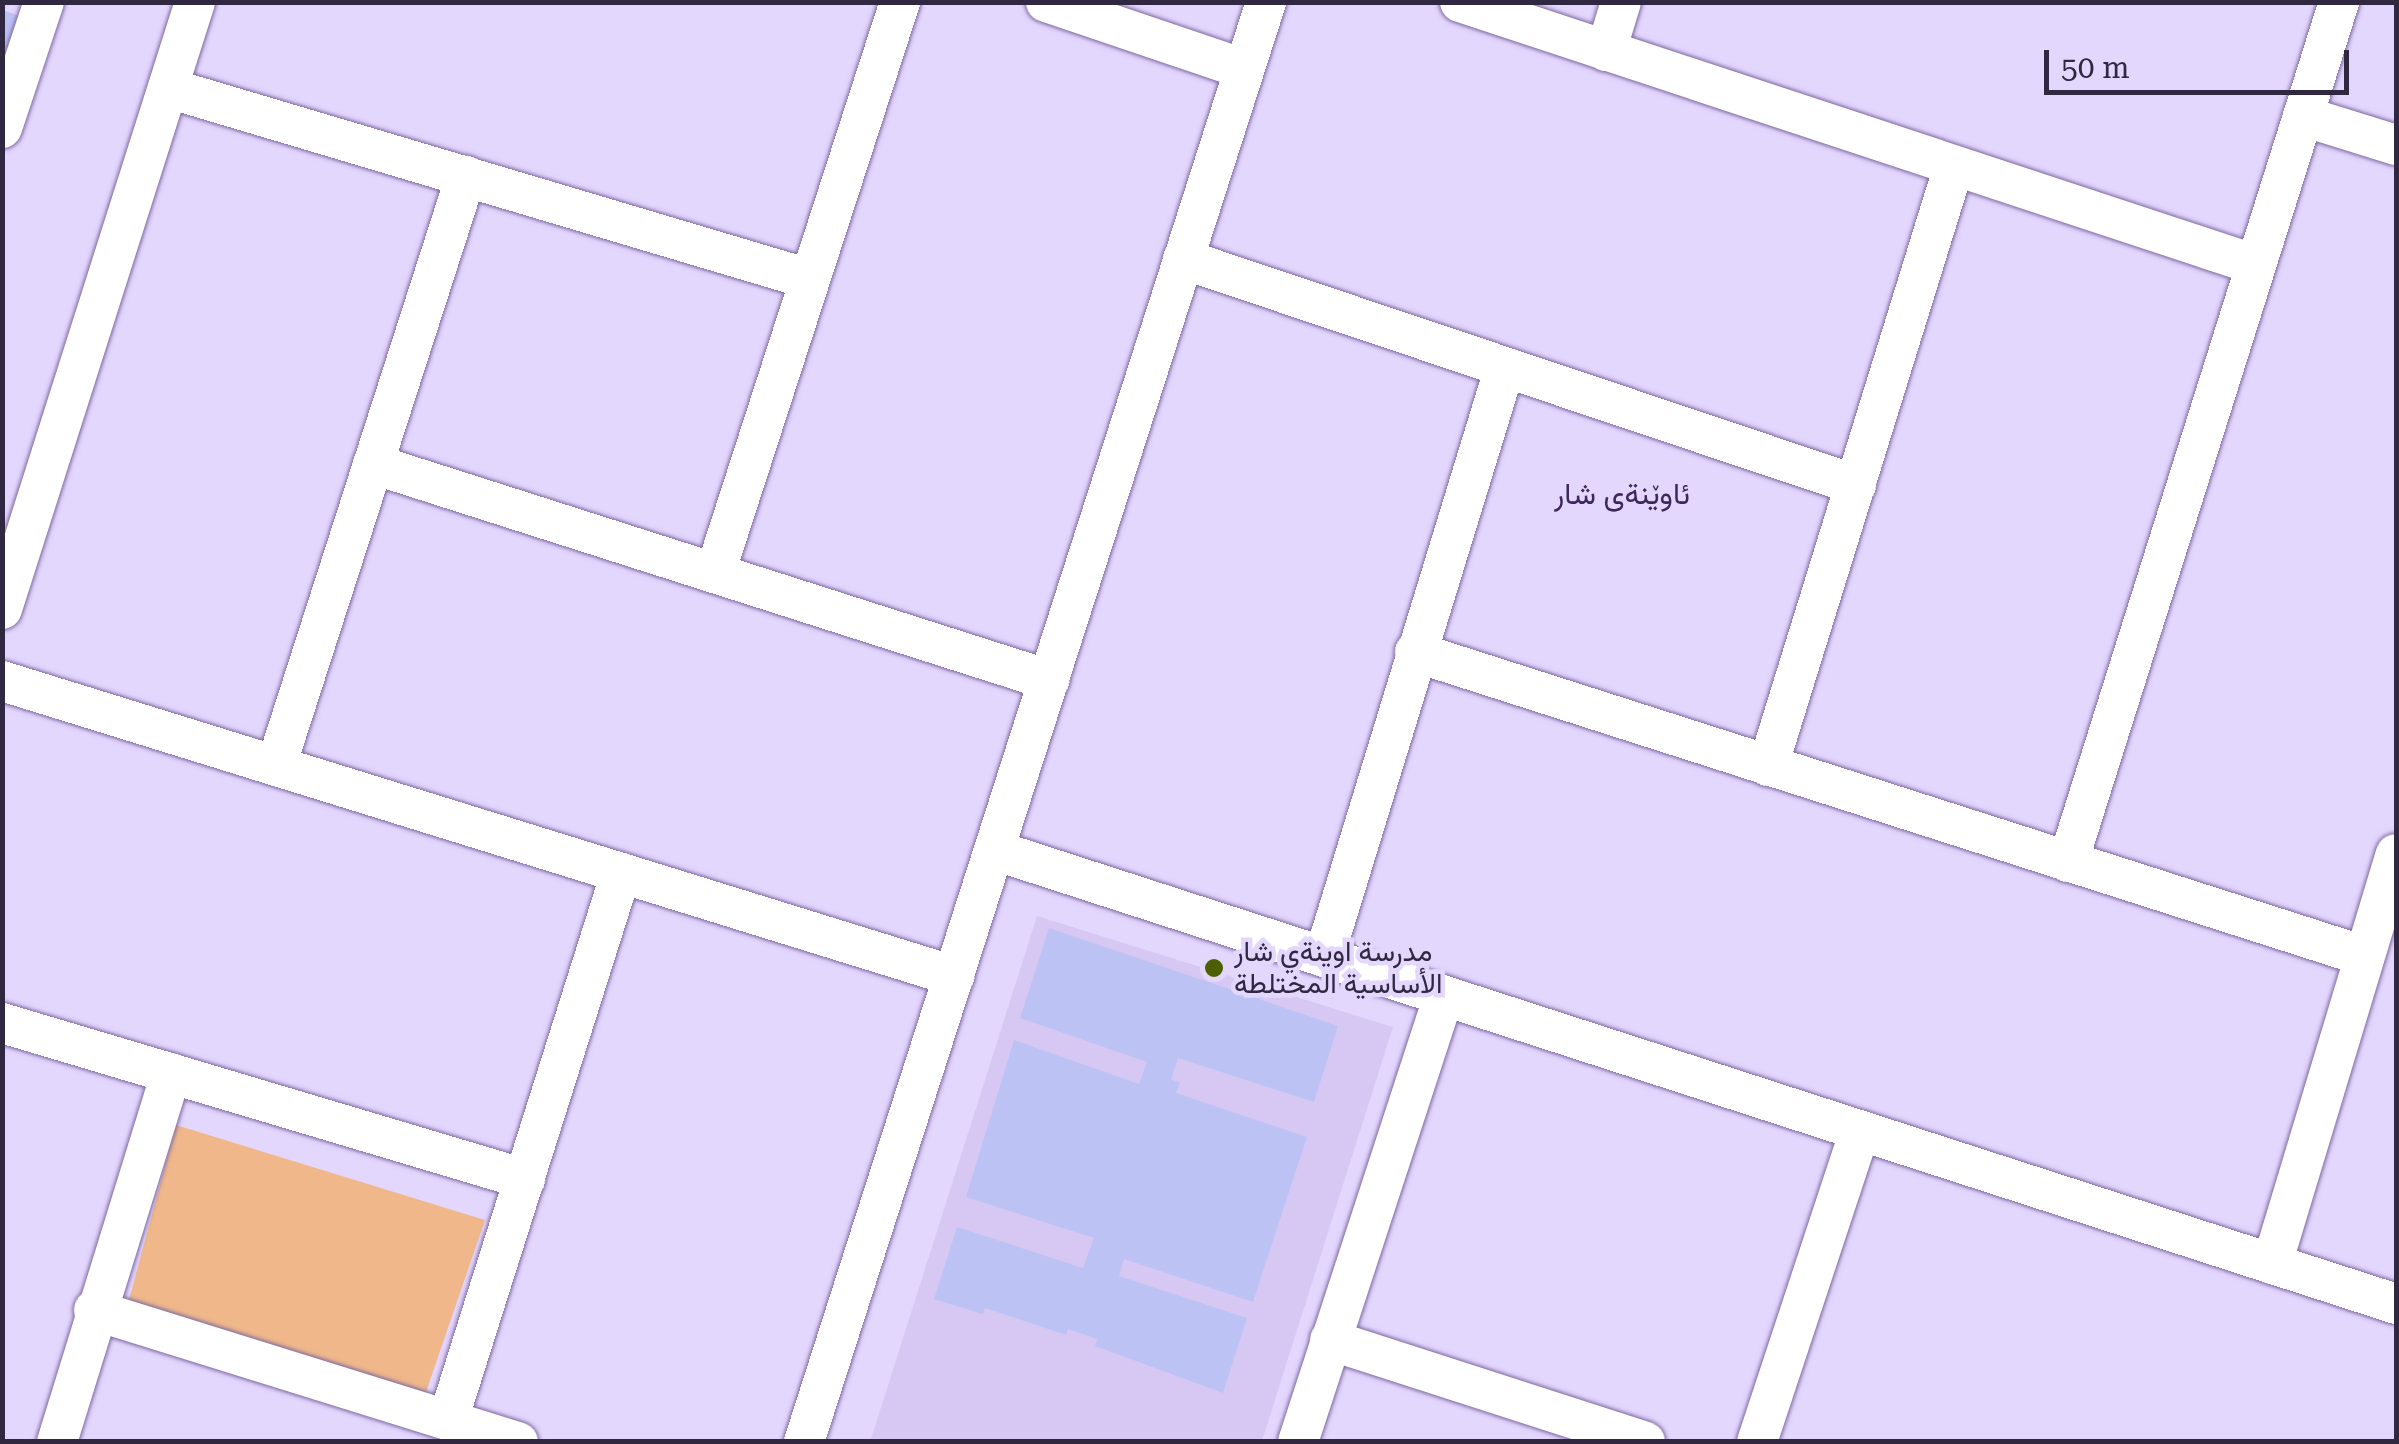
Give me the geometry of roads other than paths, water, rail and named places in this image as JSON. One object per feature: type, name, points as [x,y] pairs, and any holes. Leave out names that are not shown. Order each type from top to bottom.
[{"type":"street","points":[[2,128],[44,2]]},
{"type":"street","points":[[2,609],[195,2]]},
{"type":"street","points":[[715,573],[900,2]]},
{"type":"street","points":[[1046,2],[1244,70]]},
{"type":"street","points":[[804,1442],[1266,2]]},
{"type":"street","points":[[1460,2],[2256,266]]},
{"type":"street","points":[[1606,50],[1621,2]]},
{"type":"street","points":[[2068,862],[2339,2]]},
{"type":"street","points":[[168,88],[809,278]]},
{"type":"street","points":[[2304,116],[2396,145]]},
{"type":"street","points":[[1768,766],[1954,166]]},
{"type":"street","points":[[276,766],[466,176]]},
{"type":"street","points":[[1184,259],[1856,485]]},
{"type":"street","points":[[1324,956],[1505,367]]},
{"type":"street","points":[[373,464],[1049,680]]},
{"type":"street","points":[[1415,652],[2364,956]]},
{"type":"street","points":[[2,681],[954,976]]},
{"type":"street","points":[[994,850],[2396,1304]]},
{"type":"street","points":[[2272,1264],[2396,854]]},
{"type":"street","points":[[448,1420],[621,873]]},
{"type":"street","points":[[1298,1442],[1444,996]]},
{"type":"street","points":[[2,1023],[524,1178]]},
{"type":"street","points":[[57,1442],[94,1310],[171,1073]]},
{"type":"street","points":[[1757,1442],[1860,1130]]},
{"type":"street","points":[[94,1310],[518,1442]]},
{"type":"street","points":[[1330,1340],[1645,1442]]},
{"type":"place","name":"مدرسة اوينةي شار الأساسية المختلطة","points":[[1214,968]]},
{"type":"district","name":"ئاوێنةی شار","points":[[1622,494]]}]
